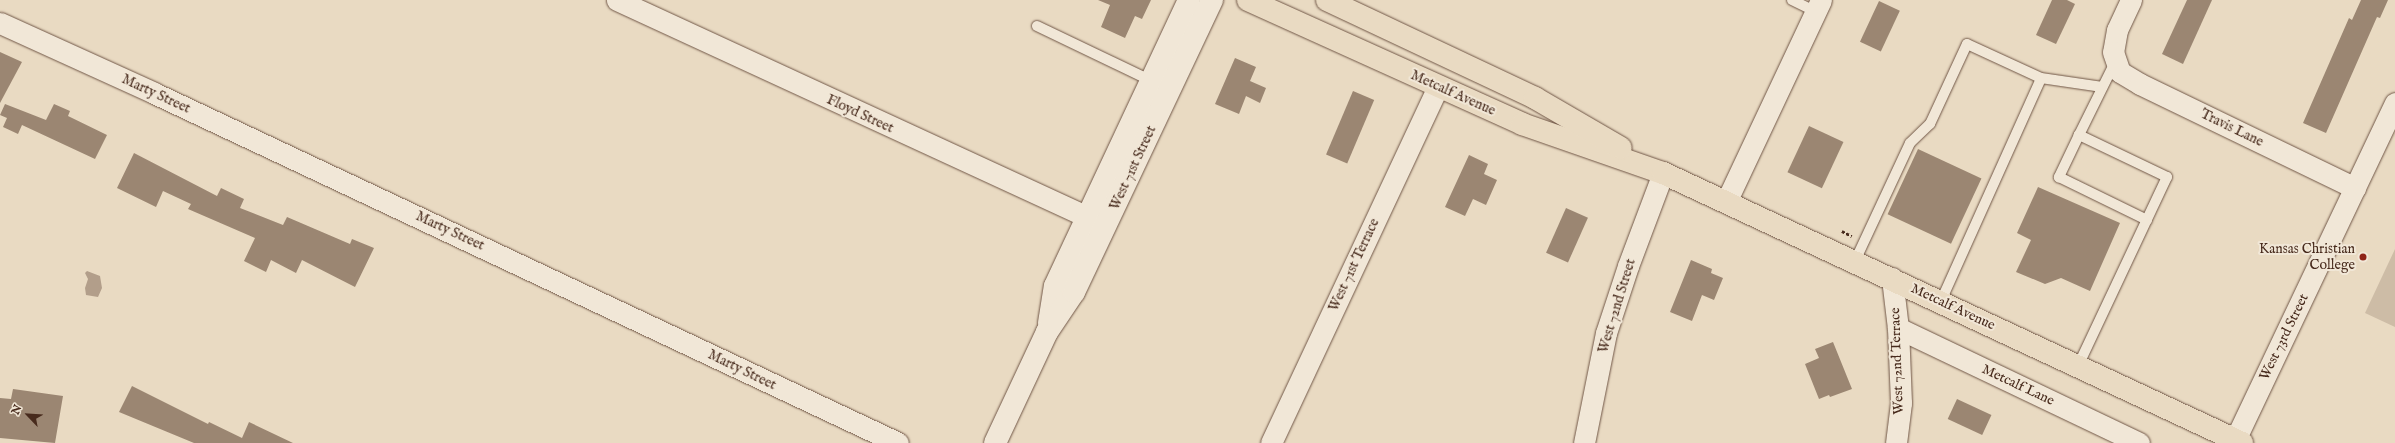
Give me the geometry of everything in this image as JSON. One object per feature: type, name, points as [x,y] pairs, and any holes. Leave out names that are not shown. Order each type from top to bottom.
[{"type":"main road","name":"Metcalf Avenue","points":[[1248,0],[1522,124],[1663,173],[1892,278],[2239,441]]},
{"type":"main road","name":"Metcalf Avenue","points":[[1327,0],[1535,98],[1663,173]]},
{"type":"street","name":"Floyd Street","points":[[617,0],[1096,222]]},
{"type":"street","name":"West 71st Street","points":[[996,443],[1047,332],[1074,292],[1096,222],[1152,81],[1189,0]]},
{"type":"street","name":"West 71st Street","points":[[1096,222],[1212,0]]},
{"type":"street","points":[[2115,62],[2113,52],[2117,30],[2131,0]]},
{"type":"street","points":[[1726,202],[1818,6]]},
{"type":"street","name":"Marty Street","points":[[0,23],[168,99],[898,443]]},
{"type":"street","name":"Travis Lane","points":[[2115,62],[2120,72],[2140,84],[2355,188]]},
{"type":"street","name":"West 71st Terrace","points":[[1271,443],[1438,87]]},
{"type":"street","name":"West 73rd Street","points":[[2239,441],[2395,103]]},
{"type":"street","name":"West 72nd Street","points":[[1584,443],[1606,333],[1628,266],[1663,173]]},
{"type":"street","name":"West 72nd Terrace","points":[[1892,278],[1898,328],[1901,403],[1896,443]]},
{"type":"street","name":"Metcalf Lane","points":[[1898,328],[2139,443]]},
{"type":"lane","points":[[1792,0],[1818,6]]},
{"type":"lane","points":[[1037,26],[1152,81]]},
{"type":"lane","points":[[1855,262],[1910,143],[1930,124],[1967,44],[2041,78],[2102,86]]},
{"type":"lane","points":[[2115,62],[2059,177],[2147,220]]},
{"type":"lane","points":[[1941,302],[2041,78]]},
{"type":"lane","points":[[2078,366],[2167,176],[2079,135]]},
{"type":"path","points":[[1842,231],[1854,236]]},
{"type":"shaded area","points":[[2395,249],[2395,327],[2365,313]]},
{"type":"shaded area","points":[[87,271],[100,276],[102,288],[98,297],[86,295],[85,288],[88,279],[85,273]]},
{"type":"building","points":[[1098,0],[1151,0],[1142,19],[1135,16],[1125,38],[1101,27],[1110,5]]},
{"type":"building","points":[[2052,0],[2067,0],[2075,4],[2056,44],[2036,35]]},
{"type":"building","points":[[2187,0],[2212,0],[2183,64],[2162,54]]},
{"type":"building","points":[[2361,0],[2388,0],[2380,18],[2377,17],[2326,133],[2303,123],[2349,18],[2352,20]]},
{"type":"building","points":[[1879,1],[1900,11],[1881,52],[1860,42]]},
{"type":"building","points":[[0,52],[22,62],[0,103]]},
{"type":"building","points":[[1235,58],[1256,67],[1250,81],[1266,88],[1260,103],[1246,96],[1239,114],[1215,104]]},
{"type":"building","points":[[1353,91],[1374,100],[1347,164],[1326,155]]},
{"type":"building","points":[[5,104],[46,120],[54,104],[70,111],[68,116],[107,135],[95,159],[22,125],[18,134],[3,127],[7,118],[0,115]]},
{"type":"building","points":[[1809,126],[1843,142],[1822,188],[1787,172]]},
{"type":"building","points":[[1918,149],[1981,179],[1951,244],[1888,214]]},
{"type":"building","points":[[134,153],[217,196],[221,188],[244,199],[240,208],[283,225],[287,217],[350,244],[352,239],[374,248],[355,287],[302,260],[296,273],[271,260],[266,272],[244,261],[255,238],[188,209],[191,204],[163,191],[156,207],[117,188]]},
{"type":"building","points":[[1469,155],[1488,164],[1484,174],[1497,180],[1486,205],[1473,199],[1465,216],[1445,207]]},
{"type":"building","points":[[2038,187],[2120,223],[2090,291],[2061,278],[2045,284],[2016,272],[2031,240],[2017,233]]},
{"type":"building","points":[[1566,208],[1588,218],[1568,263],[1546,253]]},
{"type":"building","points":[[1691,260],[1712,269],[1711,273],[1723,278],[1714,300],[1702,295],[1692,321],[1670,312]]},
{"type":"building","points":[[1833,342],[1852,389],[1830,397],[1829,395],[1819,399],[1805,364],[1819,358],[1815,349]]},
{"type":"building","points":[[132,386],[208,424],[209,422],[242,438],[249,422],[293,443],[194,443],[119,412]]},
{"type":"building","points":[[13,389],[63,396],[55,443],[0,438],[0,398],[11,399]]},
{"type":"building","points":[[1957,399],[1991,415],[1982,435],[1948,419]]},
{"type":"place","name":"Kansas Christian College","points":[[2363,257]]}]
